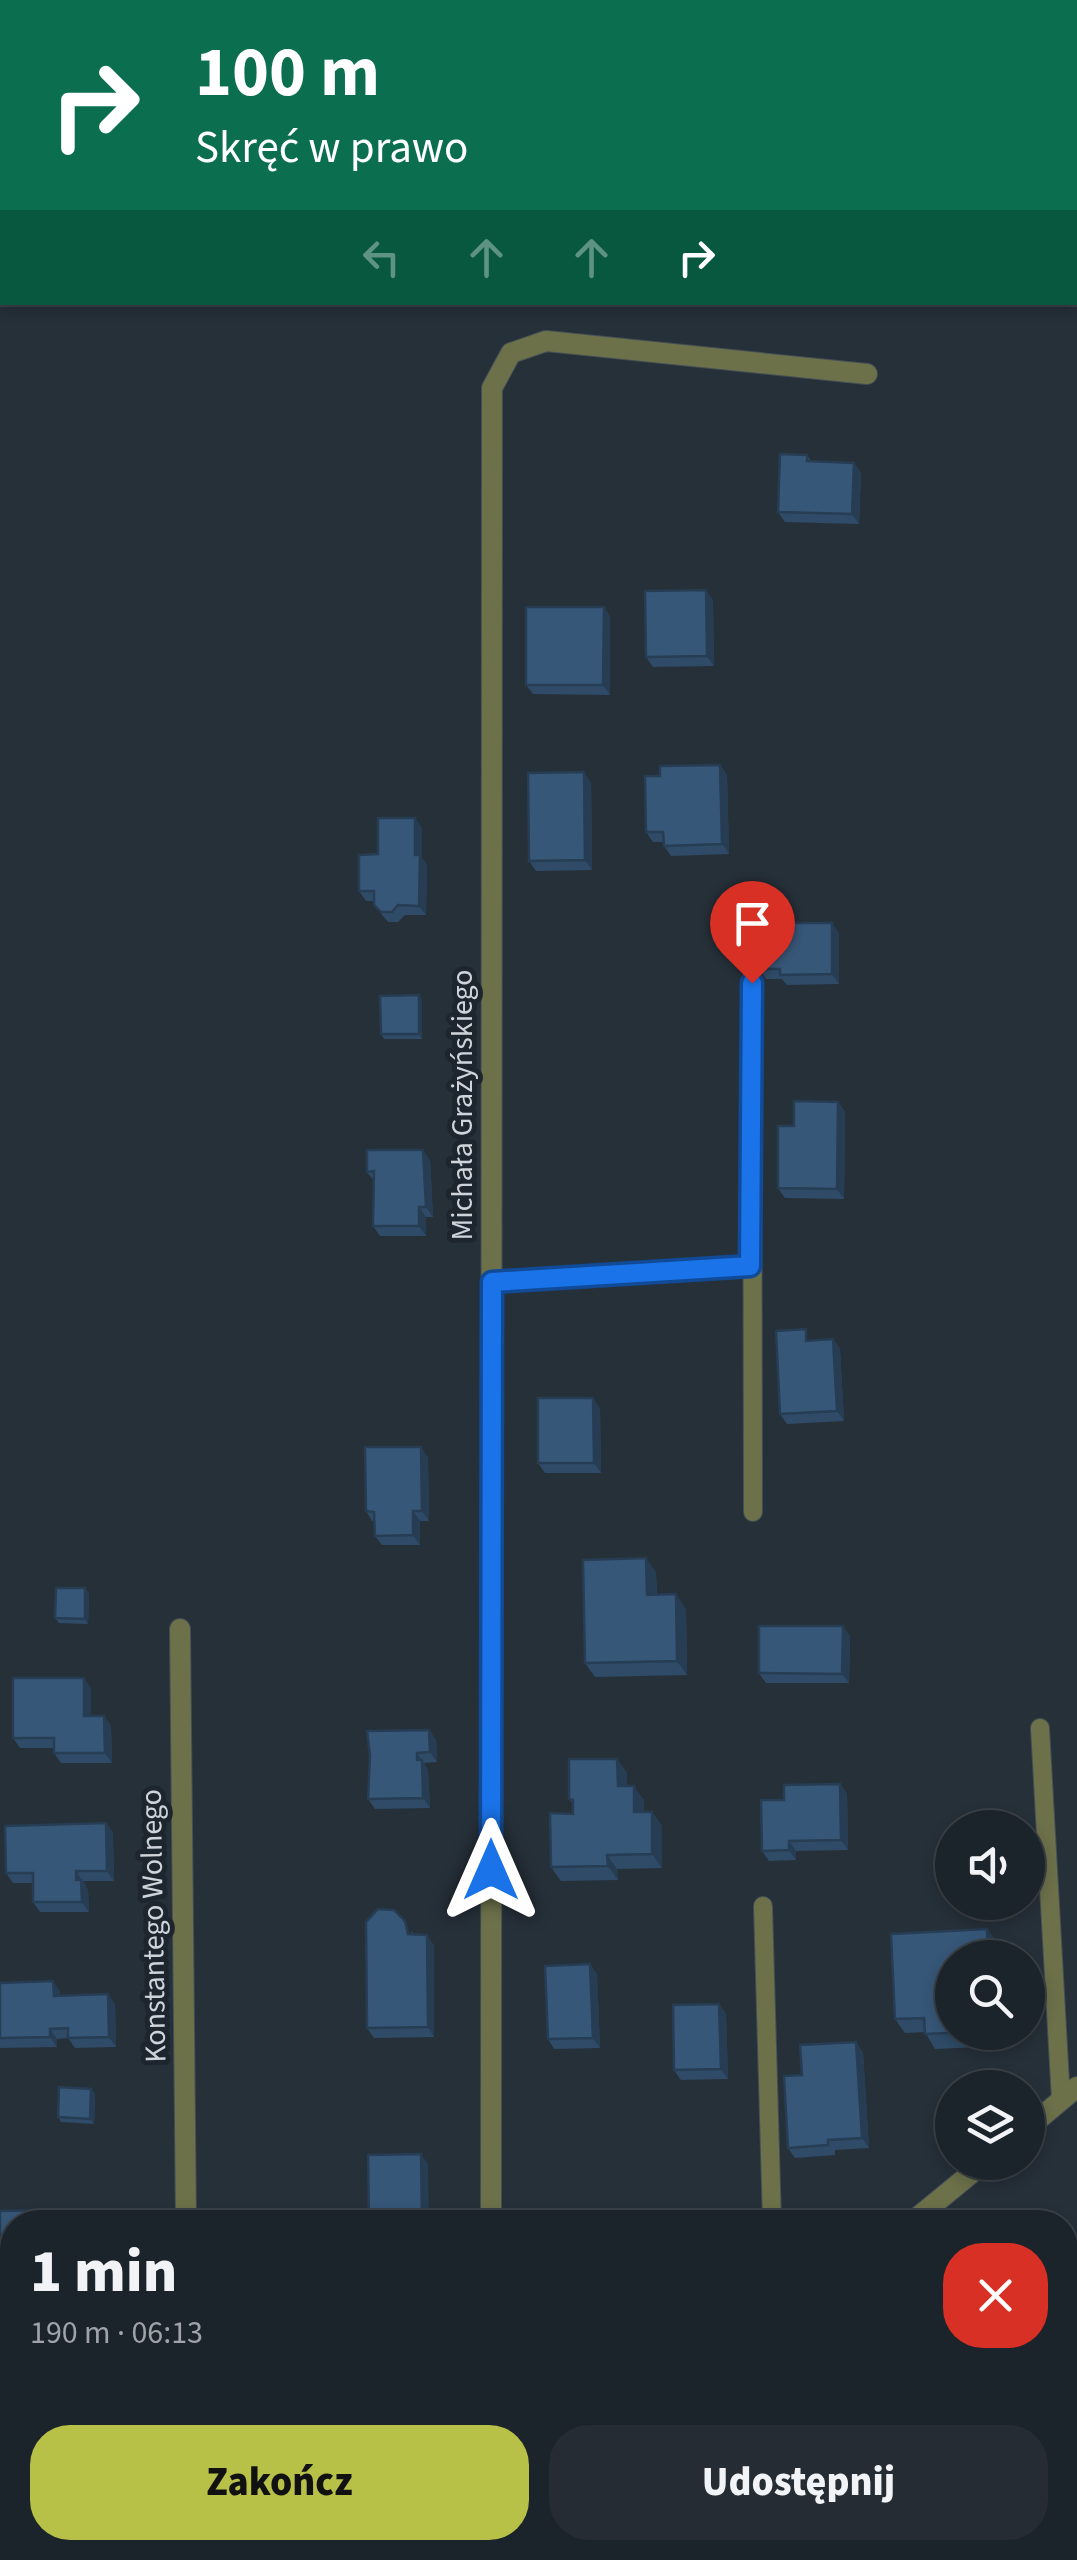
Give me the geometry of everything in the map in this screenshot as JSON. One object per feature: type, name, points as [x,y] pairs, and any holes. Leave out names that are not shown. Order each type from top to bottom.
[{"type":"street","name":"Michała Grażyńskiego","points":[[491,2210],[492,388],[511,353],[546,341],[867,374]]},
{"type":"street","name":"Konstantego Wolnego","points":[[180,1629],[186,2210]]},
{"type":"street","points":[[1045,2113],[1069,2093]]},
{"type":"street","points":[[927,2210],[963,2180]]},
{"type":"lane","points":[[752,983],[753,1512]]},
{"type":"lane","points":[[492,1282],[750,1266]]},
{"type":"lane","points":[[1040,1728],[1069,2093]]},
{"type":"lane","points":[[763,1906],[772,2210]]},
{"type":"building","points":[[780,454],[807,455],[807,461],[854,463],[852,514],[778,512]]},
{"type":"building","points":[[706,590],[707,656],[646,657],[645,591]]},
{"type":"building","points":[[526,607],[604,607],[603,685],[526,685]]},
{"type":"building","points":[[720,765],[722,844],[664,846],[663,832],[646,832],[645,776],[660,776],[660,766]]},
{"type":"building","points":[[584,772],[585,860],[529,861],[528,773]]},
{"type":"building","points":[[378,818],[415,818],[415,855],[420,855],[419,906],[398,905],[392,912],[381,912],[374,905],[374,891],[359,891],[359,855],[378,854]]},
{"type":"building","points":[[780,923],[832,923],[832,974],[780,975],[780,969],[759,969],[760,929],[780,929]]},
{"type":"building","points":[[419,995],[419,1034],[381,1034],[380,996]]},
{"type":"building","points":[[794,1101],[838,1102],[837,1189],[778,1188],[778,1126],[794,1126]]},
{"type":"building","points":[[367,1150],[423,1150],[426,1207],[419,1207],[419,1226],[373,1226],[374,1171],[367,1172]]},
{"type":"building","points":[[806,1329],[806,1341],[833,1339],[837,1411],[780,1414],[776,1331]]},
{"type":"building","points":[[538,1398],[593,1398],[594,1463],[538,1463]]},
{"type":"building","points":[[365,1447],[421,1447],[422,1511],[413,1511],[413,1535],[375,1536],[374,1512],[366,1511]]},
{"type":"building","points":[[646,1558],[647,1595],[676,1594],[677,1661],[585,1663],[583,1560]]},
{"type":"building","points":[[56,1588],[85,1588],[85,1619],[55,1618]]},
{"type":"building","points":[[759,1626],[843,1626],[842,1674],[759,1673]]},
{"type":"building","points":[[13,1678],[84,1678],[84,1716],[104,1716],[105,1753],[54,1753],[54,1738],[13,1738]]},
{"type":"building","points":[[429,1730],[430,1752],[417,1753],[417,1760],[422,1760],[423,1798],[368,1799],[367,1731]]},
{"type":"building","points":[[569,1759],[617,1759],[618,1786],[634,1786],[634,1812],[652,1812],[652,1854],[607,1855],[608,1866],[551,1867],[550,1813],[573,1814]]},
{"type":"building","points":[[840,1784],[841,1840],[789,1841],[789,1850],[762,1851],[761,1800],[784,1800],[784,1785]]},
{"type":"building","points":[[106,1823],[107,1871],[76,1871],[76,1880],[81,1880],[82,1902],[33,1902],[33,1873],[6,1873],[5,1826]]},
{"type":"building","points":[[378,1909],[394,1910],[405,1921],[408,1934],[427,1935],[428,2027],[367,2028],[366,1922]]},
{"type":"building","points":[[987,1929],[987,1940],[935,1940],[935,2034],[925,2034],[924,2018],[895,2019],[891,1934]]},
{"type":"building","points":[[590,1964],[593,2038],[548,2039],[545,1966]]},
{"type":"building","points":[[53,1981],[54,1996],[108,1994],[109,2037],[68,2038],[68,2028],[50,2029],[50,2037],[0,2038],[0,1983]]},
{"type":"building","points":[[719,2004],[721,2069],[674,2070],[673,2005]]},
{"type":"building","points":[[856,2042],[862,2138],[788,2148],[784,2076],[802,2075],[800,2045]]},
{"type":"building","points":[[59,2087],[91,2089],[90,2119],[58,2117]]},
{"type":"building","points":[[421,2154],[422,2210],[369,2210],[368,2155]]},
{"type":"route","points":[[491,1870],[492,1282],[750,1266],[752,983]]}]
